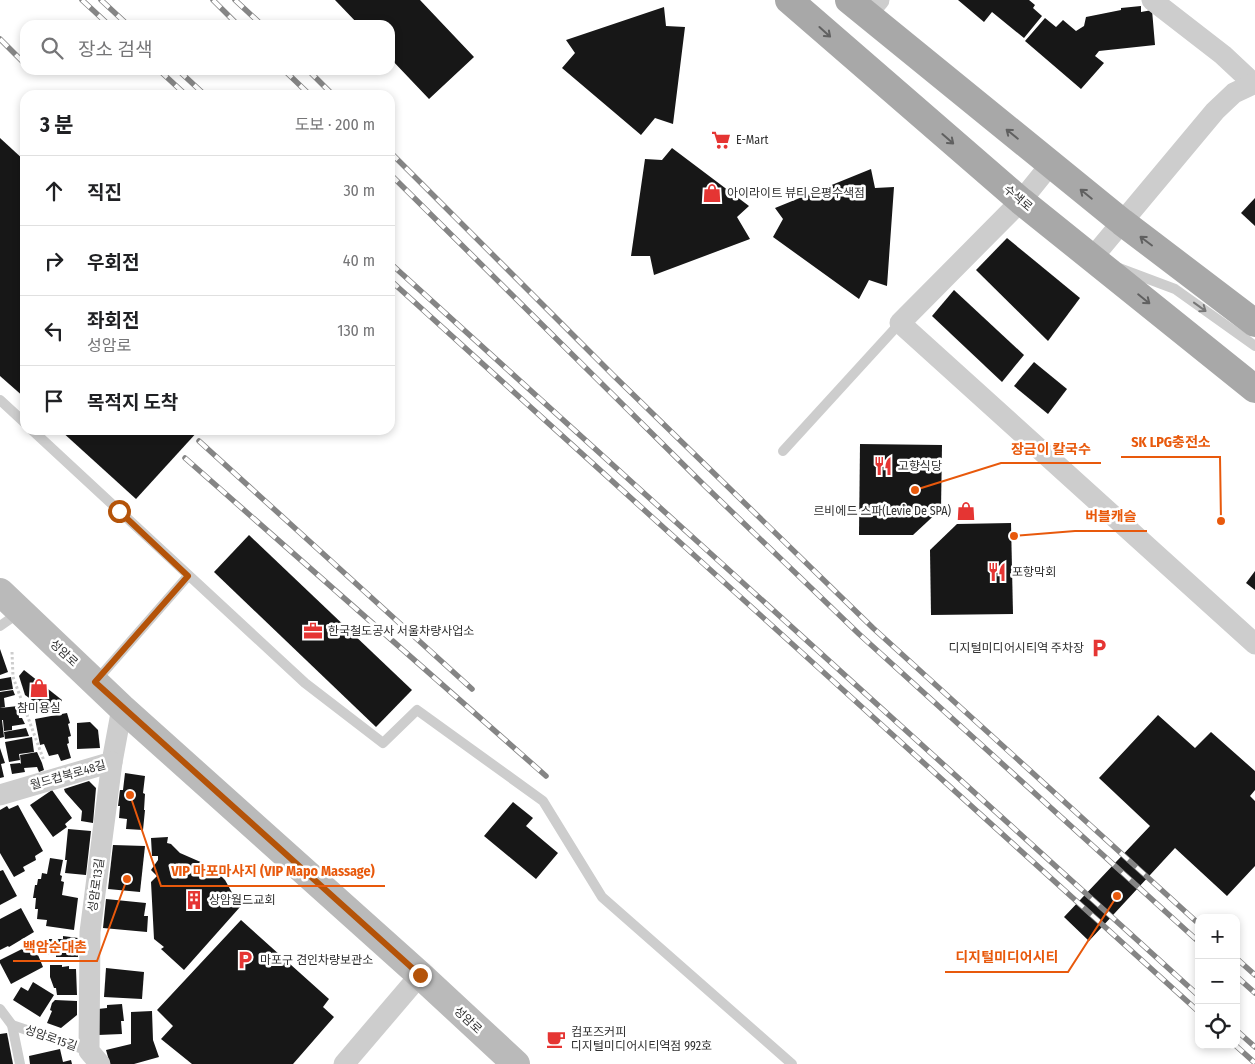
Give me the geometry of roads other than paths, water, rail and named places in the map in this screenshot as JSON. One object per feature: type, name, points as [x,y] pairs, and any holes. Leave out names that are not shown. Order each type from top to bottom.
[{"type":"main road","name":"수색로","points":[[789,0],[1021,201],[1255,389]]},
{"type":"main road","points":[[865,5],[1050,165],[1255,323]]},
{"type":"main road","name":"성암로","points":[[0,592],[10,619],[95,682],[516,1064]]},
{"type":"street","points":[[1092,258],[1215,111],[1234,93],[1254,83],[1223,55],[1152,0]]},
{"type":"street","points":[[1050,165],[1021,201],[900,323],[1255,644]]},
{"type":"street","name":"월드컵북로48길","points":[[0,795],[112,762],[122,708]]},
{"type":"street","name":"성암로13길","points":[[94,1058],[90,932],[112,762]]},
{"type":"street","points":[[344,1064],[420,975]]},
{"type":"lane","points":[[1092,258],[1174,289],[1255,346]]},
{"type":"lane","points":[[783,451],[900,323]]},
{"type":"lane","points":[[0,400],[20,418]]},
{"type":"lane","points":[[37,435],[304,683],[383,743],[417,710],[543,801],[602,897],[792,1064]]},
{"type":"lane","points":[[95,682],[188,576]]},
{"type":"lane","name":"성암로15길","points":[[0,1009],[12,1025],[20,1064]]},
{"type":"lane","name":"성암로15길","points":[[12,1025],[94,1058]]},
{"type":"railway","points":[[82,0],[104,20]]},
{"type":"railway","points":[[101,0],[123,20]]},
{"type":"railway","points":[[213,0],[233,20]]},
{"type":"railway","points":[[235,0],[257,20]]},
{"type":"railway","points":[[0,39],[20,59]]},
{"type":"railway","points":[[164,75],[181,90]]},
{"type":"railway","points":[[183,75],[200,90]]},
{"type":"railway","points":[[289,75],[305,90]]},
{"type":"railway","points":[[313,75],[328,90]]},
{"type":"railway","points":[[395,157],[613,375],[873,628],[1195,920]]},
{"type":"railway","points":[[395,179],[705,486],[859,634],[1195,938]]},
{"type":"railway","points":[[395,268],[1195,992]]},
{"type":"railway","points":[[395,285],[1195,1008]]},
{"type":"railway","points":[[199,441],[472,689]]},
{"type":"railway","points":[[185,458],[546,776]]},
{"type":"railway","points":[[1237,959],[1255,975]]},
{"type":"railway","points":[[1240,980],[1255,993]]},
{"type":"railway","points":[[1240,1034],[1255,1047]]},
{"type":"railway","points":[[1239,1049],[1255,1063]]},
{"type":"place","name":"E-Mart","points":[[721,140]]},
{"type":"place","name":"아이라이트 뷰티 은평수색점","points":[[712,193]]},
{"type":"place","name":"고향식당","points":[[883,466]]},
{"type":"place","name":"장금이 칼국수","points":[[915,490]]},
{"type":"place","name":"르비에드 스파(Levie De SPA)","points":[[966,511]]},
{"type":"place","name":"SK LPG충전소","points":[[1221,521]]},
{"type":"place","name":"버블캐슬","points":[[1014,536]]},
{"type":"place","name":"포항막회","points":[[997,572]]},
{"type":"place","name":"한국철도공사 서울차량사업소","points":[[313,631]]},
{"type":"place","name":"디지털미디어시티역 주차장","points":[[1099,648]]},
{"type":"place","name":"참미용실","points":[[39,688]]},
{"type":"place","name":"VIP 마포마사지 (VIP Mapo Massage)","points":[[130,795]]},
{"type":"place","name":"백암순대촌","points":[[127,879]]},
{"type":"place","name":"디지털미디어시티","points":[[1117,896]]},
{"type":"place","name":"상암월드교회","points":[[194,900]]},
{"type":"place","name":"마포구 견인차량보관소","points":[[245,960]]},
{"type":"place","name":"컴포즈커피 디지털미디어시티역점 992호","points":[[556,1039]]}]
